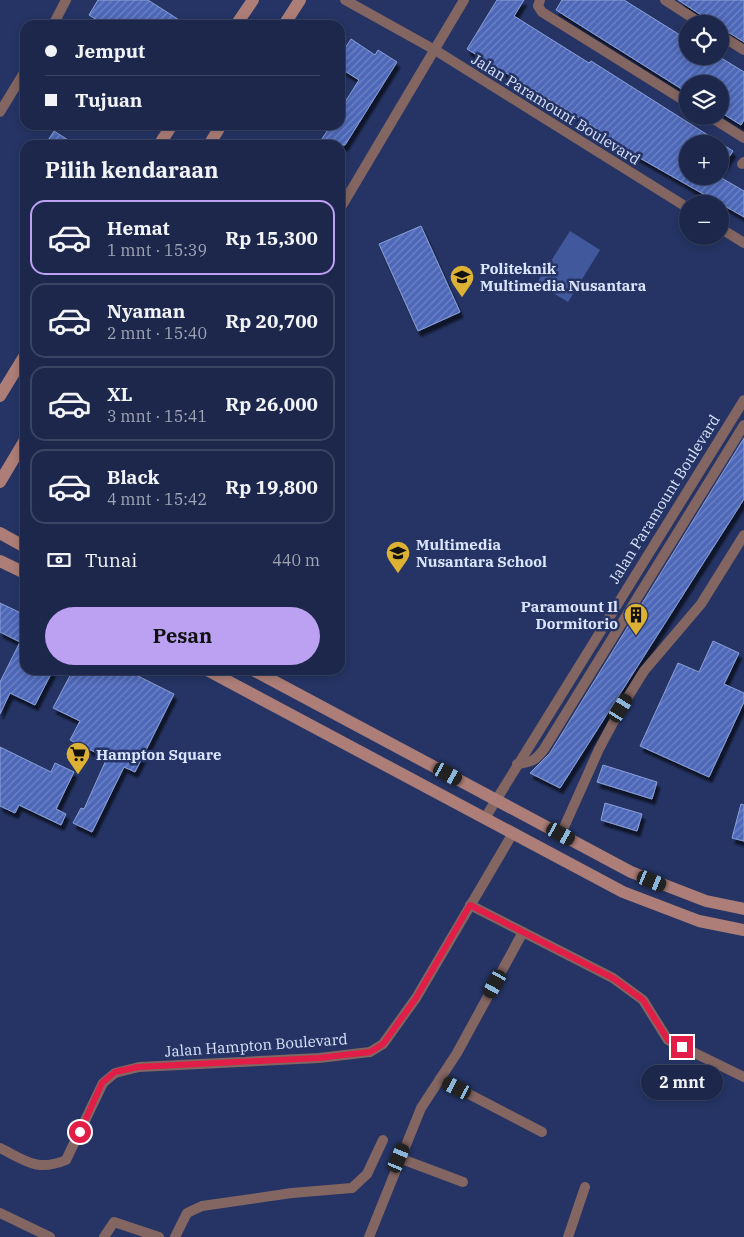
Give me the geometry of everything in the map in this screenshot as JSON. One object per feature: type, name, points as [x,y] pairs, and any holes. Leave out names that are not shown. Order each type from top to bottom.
[{"type":"street","points":[[56,20],[66,0]]},
{"type":"street","points":[[239,20],[253,0]]},
{"type":"street","points":[[287,20],[300,0]]},
{"type":"street","name":"Jalan Paramount Boulevard","points":[[345,0],[435,50],[679,202]]},
{"type":"street","points":[[345,201],[464,0]]},
{"type":"street","points":[[540,0],[538,6],[542,12],[679,97]]},
{"type":"street","points":[[665,0],[688,15]]},
{"type":"street","points":[[729,41],[744,50]]},
{"type":"street","points":[[0,112],[20,79]]},
{"type":"street","points":[[723,125],[744,138]]},
{"type":"street","points":[[729,234],[744,243]]},
{"type":"street","points":[[0,396],[20,363]]},
{"type":"street","name":"Jalan Paramount Boulevard","points":[[484,818],[744,400]]},
{"type":"street","points":[[517,764],[530,763],[544,749],[744,425]]},
{"type":"street","points":[[0,482],[20,448]]},
{"type":"street","points":[[0,533],[20,544]]},
{"type":"street","points":[[561,834],[599,749],[621,708],[644,671],[701,604],[744,535]]},
{"type":"street","points":[[0,561],[20,571]]},
{"type":"street","points":[[216,675],[623,892],[699,920],[744,930]]},
{"type":"street","points":[[262,675],[631,872],[706,901],[744,909]]},
{"type":"street","name":"Jalan Hampton Boulevard","points":[[0,1148],[36,1165],[51,1166],[66,1160],[102,1083],[115,1072],[138,1067],[318,1058],[370,1052],[383,1044],[416,998],[513,833]]},
{"type":"street","points":[[470,905],[613,978],[643,1000],[668,1040],[744,1077]]},
{"type":"street","points":[[369,1237],[399,1158],[421,1108],[457,1053],[523,932]]},
{"type":"street","points":[[440,1079],[542,1132]]},
{"type":"street","points":[[174,1237],[187,1213],[202,1206],[292,1193],[352,1188],[367,1174],[383,1140]]},
{"type":"street","points":[[399,1158],[463,1182]]},
{"type":"street","points":[[568,1237],[585,1187]]},
{"type":"street","points":[[0,1214],[50,1237]]},
{"type":"street","points":[[104,1237],[114,1222],[159,1237]]},
{"type":"shaded area","points":[[570,231],[600,250],[568,302],[537,283]]},
{"type":"building","points":[[98,0],[148,0],[179,20],[97,20],[89,15]]},
{"type":"building","points":[[497,0],[524,0],[514,16],[589,63],[591,61],[679,117],[679,125],[692,125],[708,135],[679,135],[679,180],[599,135],[600,132],[594,127],[467,49]]},
{"type":"building","points":[[562,0],[624,0],[679,34],[679,65],[729,65],[729,63],[744,72],[744,120],[741,125],[729,118],[729,75],[679,75],[679,87],[556,10]]},
{"type":"building","points":[[678,0],[744,0],[744,42],[729,33],[729,15],[701,15]]},
{"type":"building","points":[[351,39],[375,55],[378,50],[397,62],[345,145],[345,140],[321,140],[328,130],[345,130],[345,102],[359,80],[345,71],[345,48]]},
{"type":"building","points":[[54,131],[68,140],[48,140]]},
{"type":"building","points":[[729,148],[733,151],[729,157]]},
{"type":"building","points":[[729,182],[744,191],[744,217],[729,209],[729,195],[705,195],[687,185],[729,185]]},
{"type":"building","points":[[421,226],[460,312],[418,331],[379,244]]},
{"type":"building","name":"Paramount Il Dormitorio","points":[[744,438],[744,499],[560,788],[530,773],[550,753]]},
{"type":"building","points":[[0,603],[20,613],[20,642],[0,632]]},
{"type":"building","points":[[713,641],[739,653],[724,684],[744,693],[744,702],[709,777],[640,746],[678,663],[699,672]]},
{"type":"building","points":[[20,642],[20,675],[50,675],[35,705],[10,693],[0,714],[0,682]]},
{"type":"building","points":[[70,675],[136,675],[174,694],[135,772],[124,767],[92,832],[73,823],[81,808],[84,809],[107,758],[70,740],[80,721],[53,708]]},
{"type":"building","points":[[0,747],[51,772],[55,763],[74,772],[56,809],[66,814],[61,825],[19,805],[15,813],[0,806]]},
{"type":"building","points":[[603,765],[657,782],[652,799],[597,782]]},
{"type":"building","points":[[605,803],[642,814],[637,831],[601,820]]},
{"type":"building","points":[[741,804],[744,805],[744,841],[732,838]]},
{"type":"place","name":"Politeknik Multimedia Nusantara","points":[[462,298]]},
{"type":"place","name":"Multimedia Nusantara School","points":[[398,574]]},
{"type":"place","name":"Paramount Il Dormitorio","points":[[636,636]]},
{"type":"place","name":"Hampton Square","points":[[78,775]]},
{"type":"route","points":[[80,1132],[102,1083],[115,1072],[138,1067],[318,1058],[370,1052],[383,1044],[416,998],[470,905],[613,978],[643,1000],[668,1040],[682,1047]]}]
